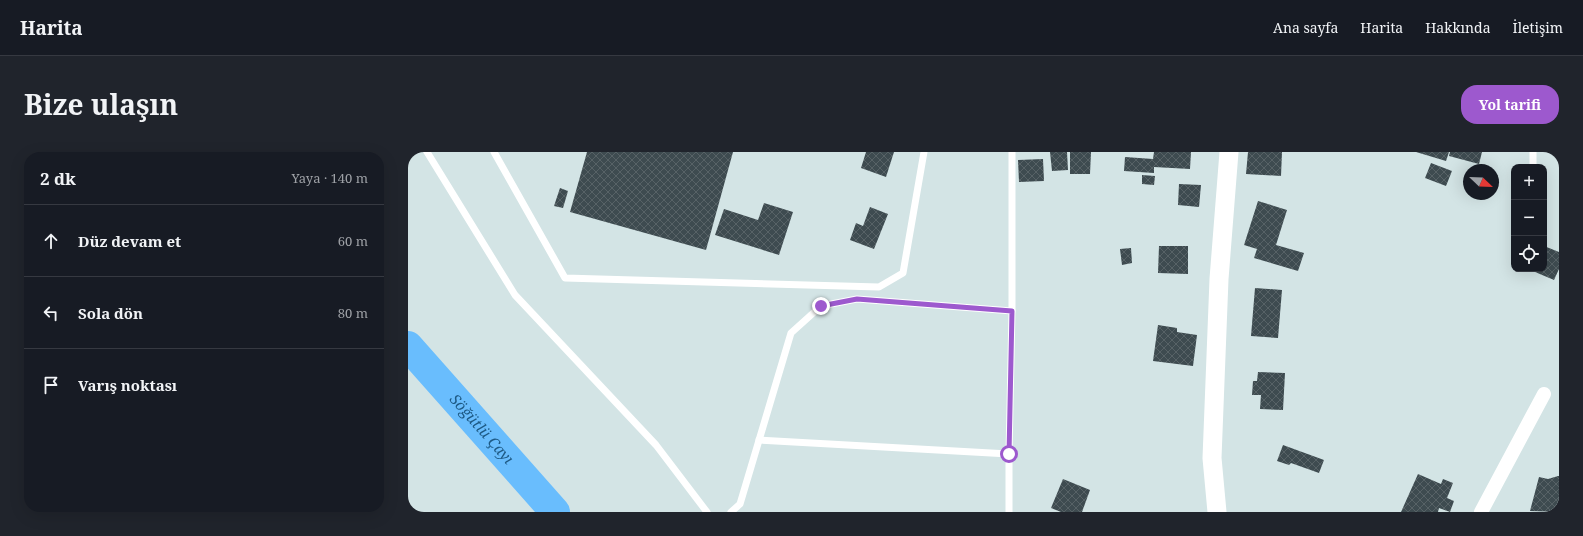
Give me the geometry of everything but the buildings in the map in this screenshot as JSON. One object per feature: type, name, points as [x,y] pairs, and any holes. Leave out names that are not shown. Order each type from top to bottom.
[{"type":"street","points":[[1217,512],[1212,458],[1219,279],[1229,152]]},
{"type":"street","points":[[1481,512],[1544,394]]},
{"type":"lane","points":[[427,152],[515,295],[656,445],[707,512]]},
{"type":"lane","points":[[494,152],[565,278],[879,287],[903,273],[924,152]]},
{"type":"lane","points":[[1009,512],[1012,311],[1012,152]]},
{"type":"lane","points":[[1533,152],[1533,164]]},
{"type":"lane","points":[[731,512],[740,504],[791,333],[821,306],[857,299],[1012,311]]},
{"type":"lane","points":[[759,440],[1009,454]]},
{"type":"waterway","name":"Söğütlü Çayı","points":[[408,346],[555,512]]},
{"type":"route","points":[[821,306],[857,299],[1012,311],[1009,454]]}]
